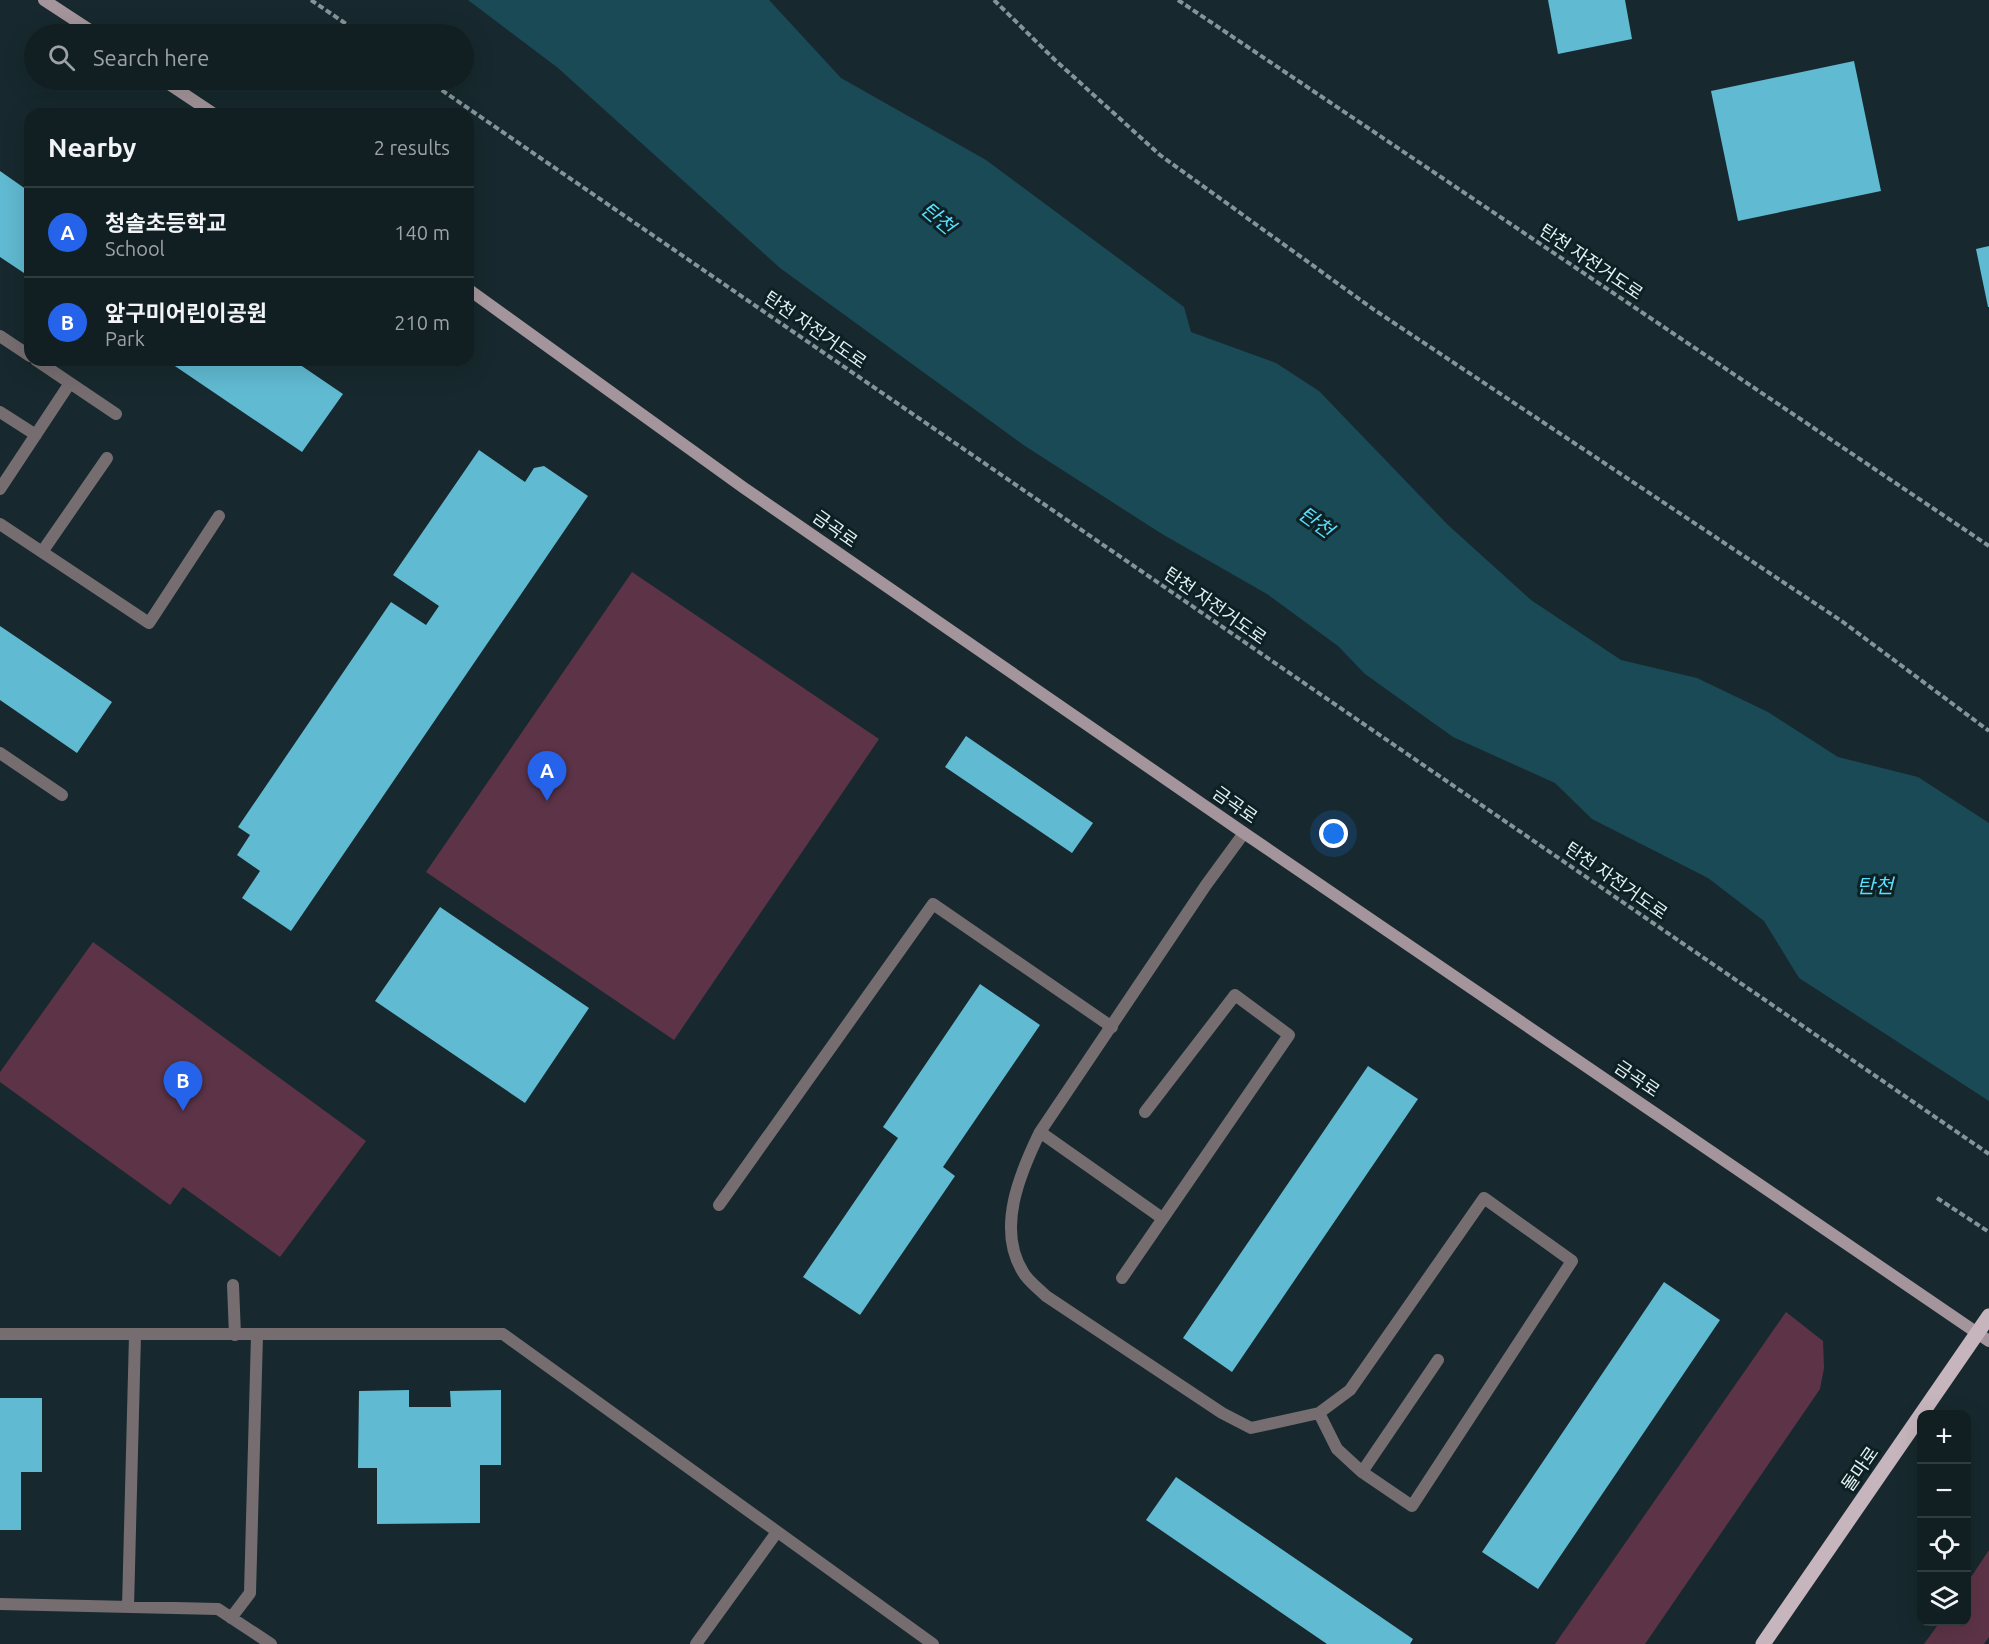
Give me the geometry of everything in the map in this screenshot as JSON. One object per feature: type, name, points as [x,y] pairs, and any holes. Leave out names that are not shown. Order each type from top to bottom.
[{"type":"main road","points":[[44,0],[81,24]]},
{"type":"main road","points":[[178,90],[205,108]]},
{"type":"main road","name":"금곡로","points":[[474,293],[744,488],[1244,833],[1983,1337]]},
{"type":"main road","name":"돌마로","points":[[1763,1644],[1983,1337],[1989,1316]]},
{"type":"lane","points":[[0,336],[24,352]]},
{"type":"lane","points":[[45,366],[116,414]]},
{"type":"lane","points":[[0,489],[70,383]]},
{"type":"lane","points":[[0,412],[36,435]]},
{"type":"lane","points":[[42,552],[107,458]]},
{"type":"lane","points":[[0,524],[149,623],[219,516]]},
{"type":"lane","points":[[0,753],[62,795]]},
{"type":"lane","points":[[1244,833],[1206,885],[1040,1132],[1024,1165],[1013,1204],[1012,1249],[1024,1274],[1046,1296],[1222,1413],[1251,1428],[1319,1413],[1350,1390],[1485,1198],[1572,1261],[1412,1506],[1362,1472],[1336,1449],[1319,1413]]},
{"type":"lane","points":[[719,1204],[933,904],[1112,1027]]},
{"type":"lane","points":[[1122,1278],[1289,1035],[1234,995],[1145,1112]]},
{"type":"lane","points":[[1040,1132],[1162,1218]]},
{"type":"lane","points":[[233,1285],[235,1335]]},
{"type":"lane","points":[[0,1334],[503,1334],[933,1644]]},
{"type":"lane","points":[[128,1607],[135,1335]]},
{"type":"lane","points":[[231,1618],[250,1593],[257,1335]]},
{"type":"lane","points":[[1362,1472],[1438,1360]]},
{"type":"lane","points":[[696,1644],[777,1532]]},
{"type":"lane","points":[[0,1604],[218,1609],[271,1644]]},
{"type":"path","points":[[311,0],[346,24]]},
{"type":"path","points":[[994,0],[1055,60],[1160,155],[1373,309],[1843,622],[1989,731]]},
{"type":"path","name":"탄천 자전거도로","points":[[1178,0],[1989,546]]},
{"type":"path","name":"탄천 자전거도로","points":[[442,90],[468,108]]},
{"type":"path","name":"탄천 자전거도로","points":[[474,112],[1989,1154]]},
{"type":"path","points":[[1937,1198],[1989,1232]]},
{"type":"shaded area","points":[[632,572],[879,739],[674,1040],[426,872]]},
{"type":"shaded area","points":[[93,942],[366,1141],[280,1257],[183,1187],[170,1205],[0,1082],[0,1072]]},
{"type":"shaded area","points":[[1786,1312],[1823,1341],[1824,1368],[1820,1389],[1645,1644],[1555,1644]]},
{"type":"shaded area","points":[[1989,1550],[1989,1637],[1984,1644],[1924,1644],[1937,1626],[1971,1626],[1971,1577]]},
{"type":"water","name":"탄천","points":[[468,0],[769,0],[841,78],[986,160],[1184,307],[1191,332],[1276,363],[1319,391],[1448,525],[1531,600],[1621,660],[1697,678],[1768,712],[1838,757],[1918,777],[1989,823],[1989,1101],[1799,978],[1764,921],[1708,878],[1592,819],[1555,783],[1453,737],[1365,674],[1338,646],[1267,594],[1162,534],[1025,446],[780,268],[558,68]]},
{"type":"building","points":[[1548,0],[1625,0],[1632,39],[1558,54]]},
{"type":"building","points":[[1854,61],[1881,191],[1738,221],[1711,91]]},
{"type":"building","points":[[0,171],[24,188],[24,273],[0,257]]},
{"type":"building","points":[[1989,246],[1989,307],[1988,307],[1976,249]]},
{"type":"building","points":[[175,366],[302,366],[343,394],[302,452]]},
{"type":"building","points":[[479,450],[525,482],[534,468],[544,466],[588,496],[291,931],[242,898],[260,871],[237,855],[250,835],[238,827],[391,602],[426,625],[439,606],[393,575]]},
{"type":"building","points":[[0,626],[112,702],[77,753],[0,700]]},
{"type":"building","points":[[966,736],[1093,823],[1072,853],[945,767]]},
{"type":"building","points":[[440,907],[589,1008],[525,1103],[375,1001]]},
{"type":"building","points":[[980,984],[1040,1025],[943,1167],[955,1176],[860,1315],[803,1277],[898,1138],[883,1127]]},
{"type":"building","points":[[1368,1066],[1418,1099],[1232,1372],[1183,1338]]},
{"type":"building","points":[[1664,1282],[1720,1320],[1538,1589],[1482,1552]]},
{"type":"building","points":[[409,1390],[409,1407],[451,1407],[450,1391],[501,1390],[501,1465],[480,1465],[480,1523],[377,1524],[377,1468],[358,1468],[359,1391]]},
{"type":"building","points":[[0,1398],[42,1398],[42,1472],[21,1472],[21,1530],[0,1530]]},
{"type":"building","points":[[1176,1477],[1413,1639],[1410,1644],[1327,1644],[1146,1520]]},
{"type":"place","name":"청솔초등학교","points":[[547,801]]},
{"type":"place","name":"앞구미어린이공원","points":[[183,1111]]}]
